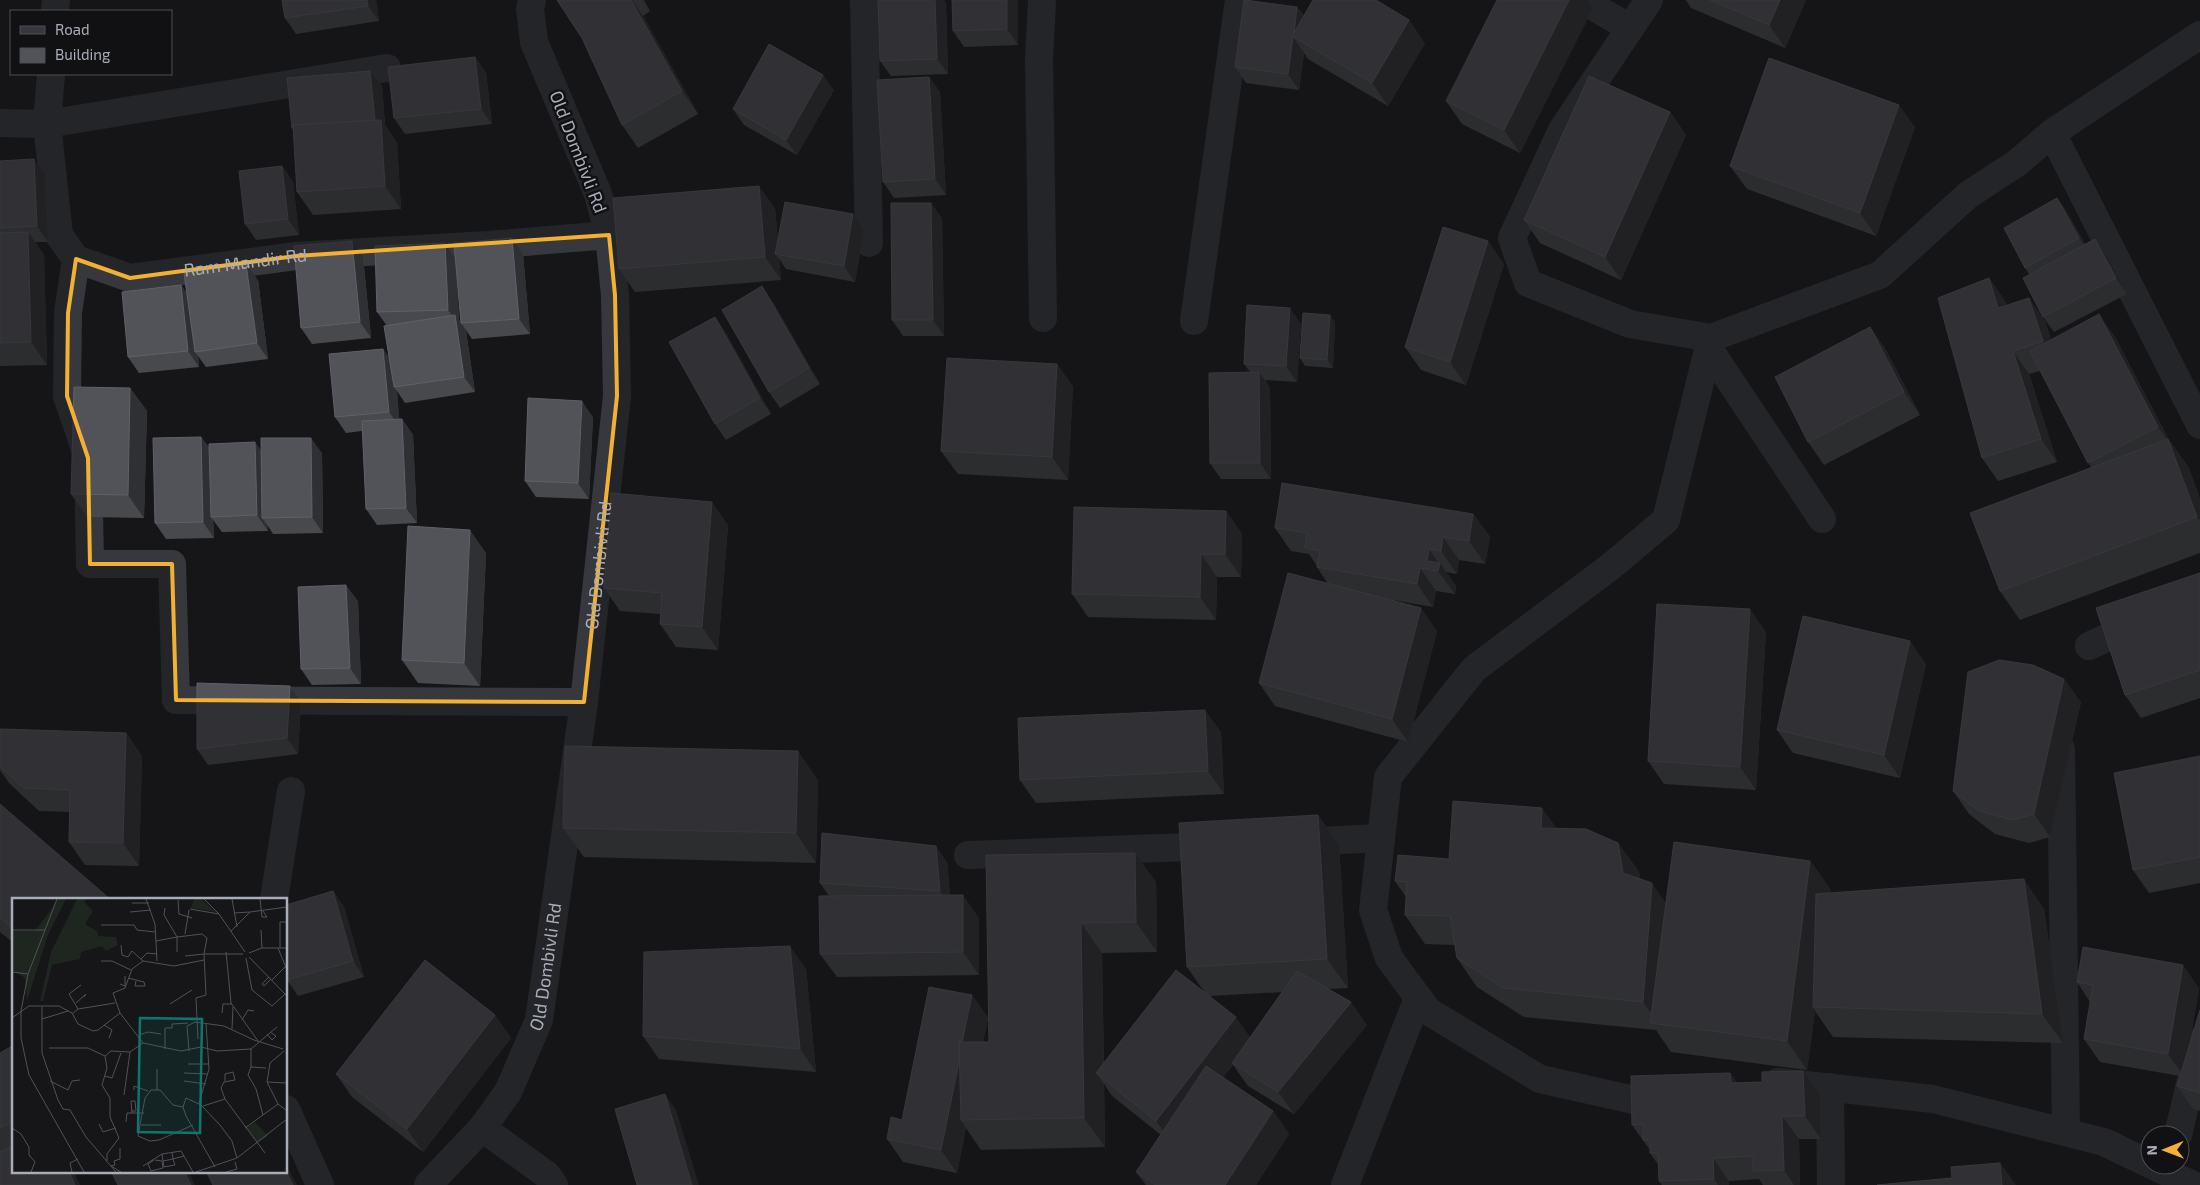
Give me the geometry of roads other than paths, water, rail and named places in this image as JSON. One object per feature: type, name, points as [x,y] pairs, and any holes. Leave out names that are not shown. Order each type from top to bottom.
[{"type":"street","name":"Old Dombivli Rd","points":[[428,1185],[482,1128],[508,1092],[539,1020],[584,702],[617,396],[615,295],[609,235],[598,194],[534,42],[530,9],[532,0]]},
{"type":"street","points":[[864,0],[869,243]]},
{"type":"street","points":[[1042,0],[1039,59],[1043,318]]},
{"type":"street","points":[[1194,320],[1239,0]]},
{"type":"street","points":[[1582,0],[1630,28]]},
{"type":"street","points":[[1649,0],[1562,130],[1512,238],[1528,283],[1630,324],[1710,343],[1880,276],[1968,195],[2018,163],[2052,134],[2200,35]]},
{"type":"street","points":[[0,122],[47,124],[387,68]]},
{"type":"street","points":[[51,75],[47,124],[58,235],[76,259],[68,313],[67,396],[88,458],[90,564],[172,564],[176,700],[584,702]]},
{"type":"street","points":[[2052,134],[2066,165],[2149,322],[2200,425]]},
{"type":"street","name":"Ram Mandir Rd","points":[[76,259],[130,278],[296,256],[488,245],[609,235]]},
{"type":"street","points":[[1710,343],[1822,518]]},
{"type":"street","points":[[1693,1093],[1634,1100],[1540,1079],[1428,1011],[1389,958],[1373,910],[1388,777],[1474,669],[1610,567],[1666,520],[1710,343]]},
{"type":"street","points":[[2089,646],[2200,594]]},
{"type":"street","points":[[2061,748],[2066,1132]]},
{"type":"street","points":[[274,898],[291,791]]},
{"type":"street","points":[[1275,844],[1380,838]]},
{"type":"street","points":[[968,854],[1246,845]]},
{"type":"street","points":[[1345,1185],[1418,998]]},
{"type":"street","points":[[2180,1125],[2200,1040]]},
{"type":"street","points":[[1752,1086],[1782,1082],[1933,1099],[2104,1142],[2140,1158]]},
{"type":"street","points":[[1830,1087],[1831,1185]]},
{"type":"street","points":[[288,1113],[320,1185]]},
{"type":"street","points":[[482,1128],[548,1175],[554,1185]]},
{"type":"street","points":[[2175,1175],[2194,1185]]}]
